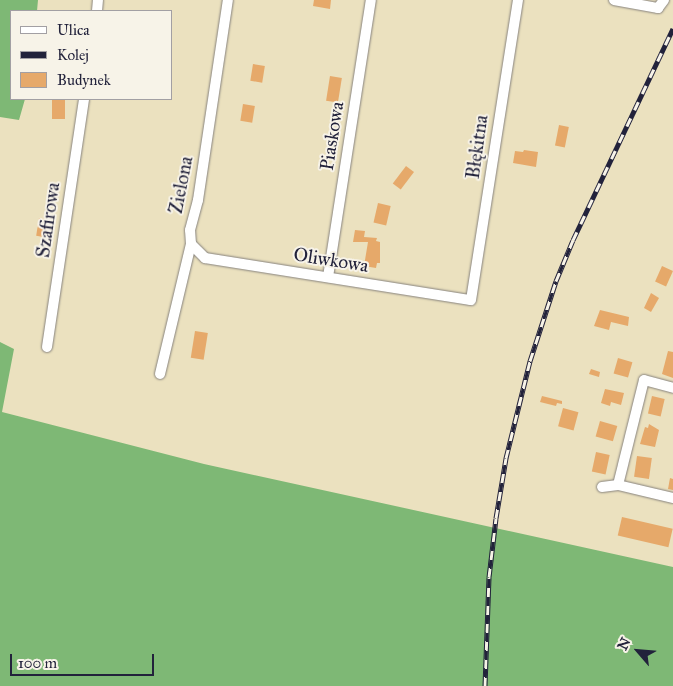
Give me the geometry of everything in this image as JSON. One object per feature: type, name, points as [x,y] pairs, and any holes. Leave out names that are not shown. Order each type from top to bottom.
[{"type":"street","name":"Zielona","points":[[160,374],[191,244],[190,230],[198,200],[228,0]]},
{"type":"street","name":"Piaskowa","points":[[328,277],[371,0]]},
{"type":"street","name":"Błękitna","points":[[471,300],[518,0]]},
{"type":"street","points":[[614,0],[658,8],[664,0]]},
{"type":"street","name":"Szafirowa","points":[[47,347],[84,100]]},
{"type":"street","name":"Oliwkowa","points":[[191,244],[205,258],[471,300]]},
{"type":"street","points":[[618,484],[644,380],[673,388]]},
{"type":"street","points":[[602,487],[618,484],[673,498]]},
{"type":"green space","points":[[0,0],[38,0],[37,10],[10,10],[10,100],[25,100],[19,120],[0,117]]},
{"type":"green space","points":[[0,342],[14,349],[2,412],[204,464],[673,567],[673,686],[0,686]]},
{"type":"building","points":[[314,0],[331,0],[330,9],[313,6]]},
{"type":"building","points":[[253,64],[265,66],[262,83],[250,81]]},
{"type":"building","points":[[330,76],[342,78],[338,103],[326,101]]},
{"type":"building","points":[[52,100],[65,100],[65,119],[52,119]]},
{"type":"building","points":[[243,104],[255,106],[252,123],[240,121]]},
{"type":"building","points":[[559,125],[569,127],[565,148],[555,146]]},
{"type":"building","points":[[524,150],[538,152],[536,167],[513,163],[515,151],[523,152]]},
{"type":"building","points":[[406,166],[414,172],[401,190],[393,184]]},
{"type":"building","points":[[378,203],[391,206],[386,225],[374,222]]},
{"type":"building","points":[[39,218],[51,220],[48,238],[36,236]]},
{"type":"building","points":[[355,230],[365,231],[364,237],[377,238],[376,241],[380,242],[380,263],[377,263],[376,268],[364,266],[368,242],[353,242]]},
{"type":"building","points":[[662,266],[673,271],[666,286],[655,282]]},
{"type":"building","points":[[651,293],[659,298],[651,312],[644,308]]},
{"type":"building","points":[[600,310],[629,317],[628,326],[611,322],[609,330],[594,326]]},
{"type":"building","points":[[195,331],[208,333],[204,360],[191,358]]},
{"type":"building","points":[[668,351],[673,352],[673,378],[662,374]]},
{"type":"building","points":[[618,358],[632,362],[628,378],[614,373]]},
{"type":"building","points":[[591,369],[600,372],[599,377],[589,374]]},
{"type":"building","points":[[605,389],[624,393],[621,405],[611,402],[610,406],[601,403]]},
{"type":"building","points":[[542,396],[562,401],[562,404],[557,403],[556,406],[540,402]]},
{"type":"building","points":[[652,396],[665,399],[661,416],[648,414]]},
{"type":"building","points":[[563,408],[578,412],[574,430],[558,426]]},
{"type":"building","points":[[600,421],[617,426],[613,441],[596,436]]},
{"type":"building","points":[[649,424],[659,430],[655,447],[640,444],[645,427],[648,428]]},
{"type":"building","points":[[596,452],[610,455],[606,474],[592,472]]},
{"type":"building","points":[[637,456],[652,458],[649,479],[634,477]]},
{"type":"building","points":[[670,478],[673,479],[673,490],[668,489]]},
{"type":"building","points":[[622,517],[673,529],[668,547],[618,536]]},
{"type":"railway","points":[[485,686],[489,577],[496,518],[506,458],[530,361],[556,281],[573,240],[673,28]]}]
